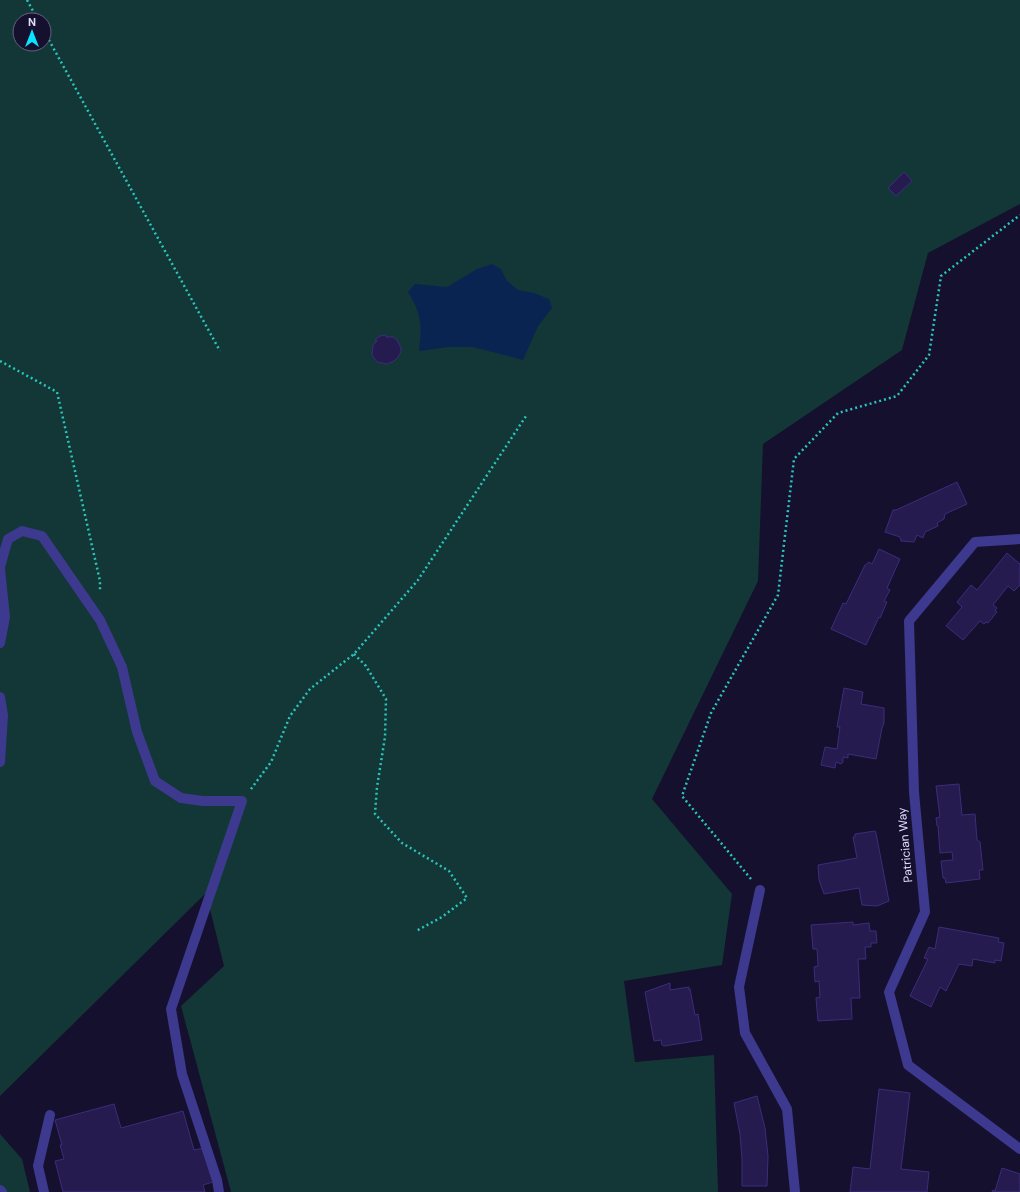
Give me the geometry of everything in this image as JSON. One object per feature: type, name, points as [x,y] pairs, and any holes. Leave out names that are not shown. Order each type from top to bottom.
[{"type":"street","points":[[0,643],[6,617],[0,568],[8,539],[22,531],[42,536],[100,620],[122,667],[137,732],[155,781],[181,798],[203,801],[242,801],[170,1009],[182,1074],[217,1180],[219,1192]]},
{"type":"street","name":"Patrician Way","points":[[1020,539],[974,542],[909,620],[914,792],[925,912],[889,992],[908,1065],[1020,1149]]},
{"type":"street","points":[[0,697],[3,715],[0,762]]},
{"type":"street","points":[[760,890],[740,987],[745,1033],[787,1109],[795,1192]]},
{"type":"street","points":[[44,1192],[38,1166],[50,1115]]},
{"type":"path","points":[[27,0],[34,12]]},
{"type":"path","points":[[52,46],[220,351]]},
{"type":"path","points":[[760,890],[682,796],[710,713],[778,595],[794,459],[838,413],[897,396],[929,355],[941,276],[1020,215]]},
{"type":"path","points":[[0,361],[57,392],[100,581],[100,620]]},
{"type":"path","points":[[242,801],[271,762],[290,716],[310,689],[354,654],[418,580],[526,416]]},
{"type":"path","points":[[354,654],[366,666],[386,699],[386,737],[377,787],[375,814],[402,842],[449,871],[467,898],[442,917],[416,931]]},
{"type":"green space","points":[[0,0],[1020,0],[1020,204],[928,253],[902,350],[763,444],[758,581],[652,799],[732,894],[722,965],[624,981],[635,1062],[714,1055],[718,1192],[231,1192],[181,1006],[224,966],[206,893],[0,1096]]},
{"type":"green space","points":[[0,1134],[22,1159],[30,1192],[0,1192]]},
{"type":"water","points":[[492,264],[501,269],[507,281],[518,290],[534,293],[549,299],[552,308],[538,326],[523,360],[473,347],[448,347],[419,351],[421,334],[420,320],[413,300],[408,292],[415,284],[447,287],[477,269]]},
{"type":"building","points":[[904,172],[912,181],[896,196],[888,188]]},
{"type":"building","points":[[386,335],[386,337],[393,337],[397,340],[401,348],[401,352],[398,357],[394,361],[387,364],[377,362],[372,355],[373,345],[377,341],[375,340],[380,336]]},
{"type":"building","points":[[957,482],[967,504],[945,514],[944,519],[937,523],[938,526],[925,532],[923,538],[917,535],[914,542],[901,541],[900,537],[885,532],[893,510],[896,510]]},
{"type":"building","points":[[879,549],[900,559],[887,588],[890,590],[884,601],[887,602],[866,645],[831,629],[843,603],[846,604],[865,565],[869,562],[872,564]]},
{"type":"building","points":[[1007,553],[1020,564],[1020,585],[1014,591],[1008,586],[993,605],[997,608],[995,611],[997,612],[988,623],[986,622],[984,624],[980,621],[963,640],[946,626],[962,607],[957,602],[971,585],[977,590]]},
{"type":"building","points":[[844,688],[863,692],[861,704],[884,708],[884,723],[876,759],[848,754],[848,758],[843,757],[843,762],[841,764],[836,762],[835,768],[821,765],[825,747],[837,749],[840,727],[837,727]]},
{"type":"building","points":[[959,784],[962,815],[975,814],[977,840],[980,842],[983,870],[979,870],[980,879],[946,883],[945,878],[943,878],[941,861],[953,860],[952,852],[940,853],[936,818],[940,817],[936,786]]},
{"type":"building","points":[[875,831],[889,901],[877,906],[862,905],[859,888],[824,894],[819,880],[818,865],[857,858],[853,837],[855,837],[855,834]]},
{"type":"building","points":[[853,922],[853,925],[869,923],[870,931],[876,931],[877,943],[871,943],[871,947],[865,947],[866,959],[858,959],[860,998],[851,998],[852,1019],[818,1021],[816,998],[820,997],[819,981],[815,982],[814,967],[818,966],[817,949],[813,949],[811,925]]},
{"type":"building","points":[[939,927],[999,938],[998,942],[1004,943],[1001,961],[995,960],[995,963],[973,959],[972,966],[959,964],[946,991],[940,987],[931,1007],[910,996],[928,959],[924,958],[929,947],[935,949]]},
{"type":"building","points":[[670,983],[670,990],[689,987],[695,1015],[698,1014],[702,1040],[664,1046],[662,1045],[661,1040],[654,1041],[645,992]]},
{"type":"building","points":[[879,1089],[910,1093],[901,1169],[929,1172],[927,1192],[850,1192],[853,1167],[870,1169]]},
{"type":"building","points":[[757,1096],[765,1128],[768,1156],[767,1186],[742,1186],[740,1134],[734,1103]]},
{"type":"building","points":[[114,1104],[121,1128],[183,1111],[194,1150],[204,1148],[213,1182],[203,1185],[205,1192],[63,1192],[55,1161],[64,1159],[55,1120]]},
{"type":"building","points":[[1002,1168],[1020,1174],[1020,1192],[992,1192],[993,1190],[995,1191]]}]
